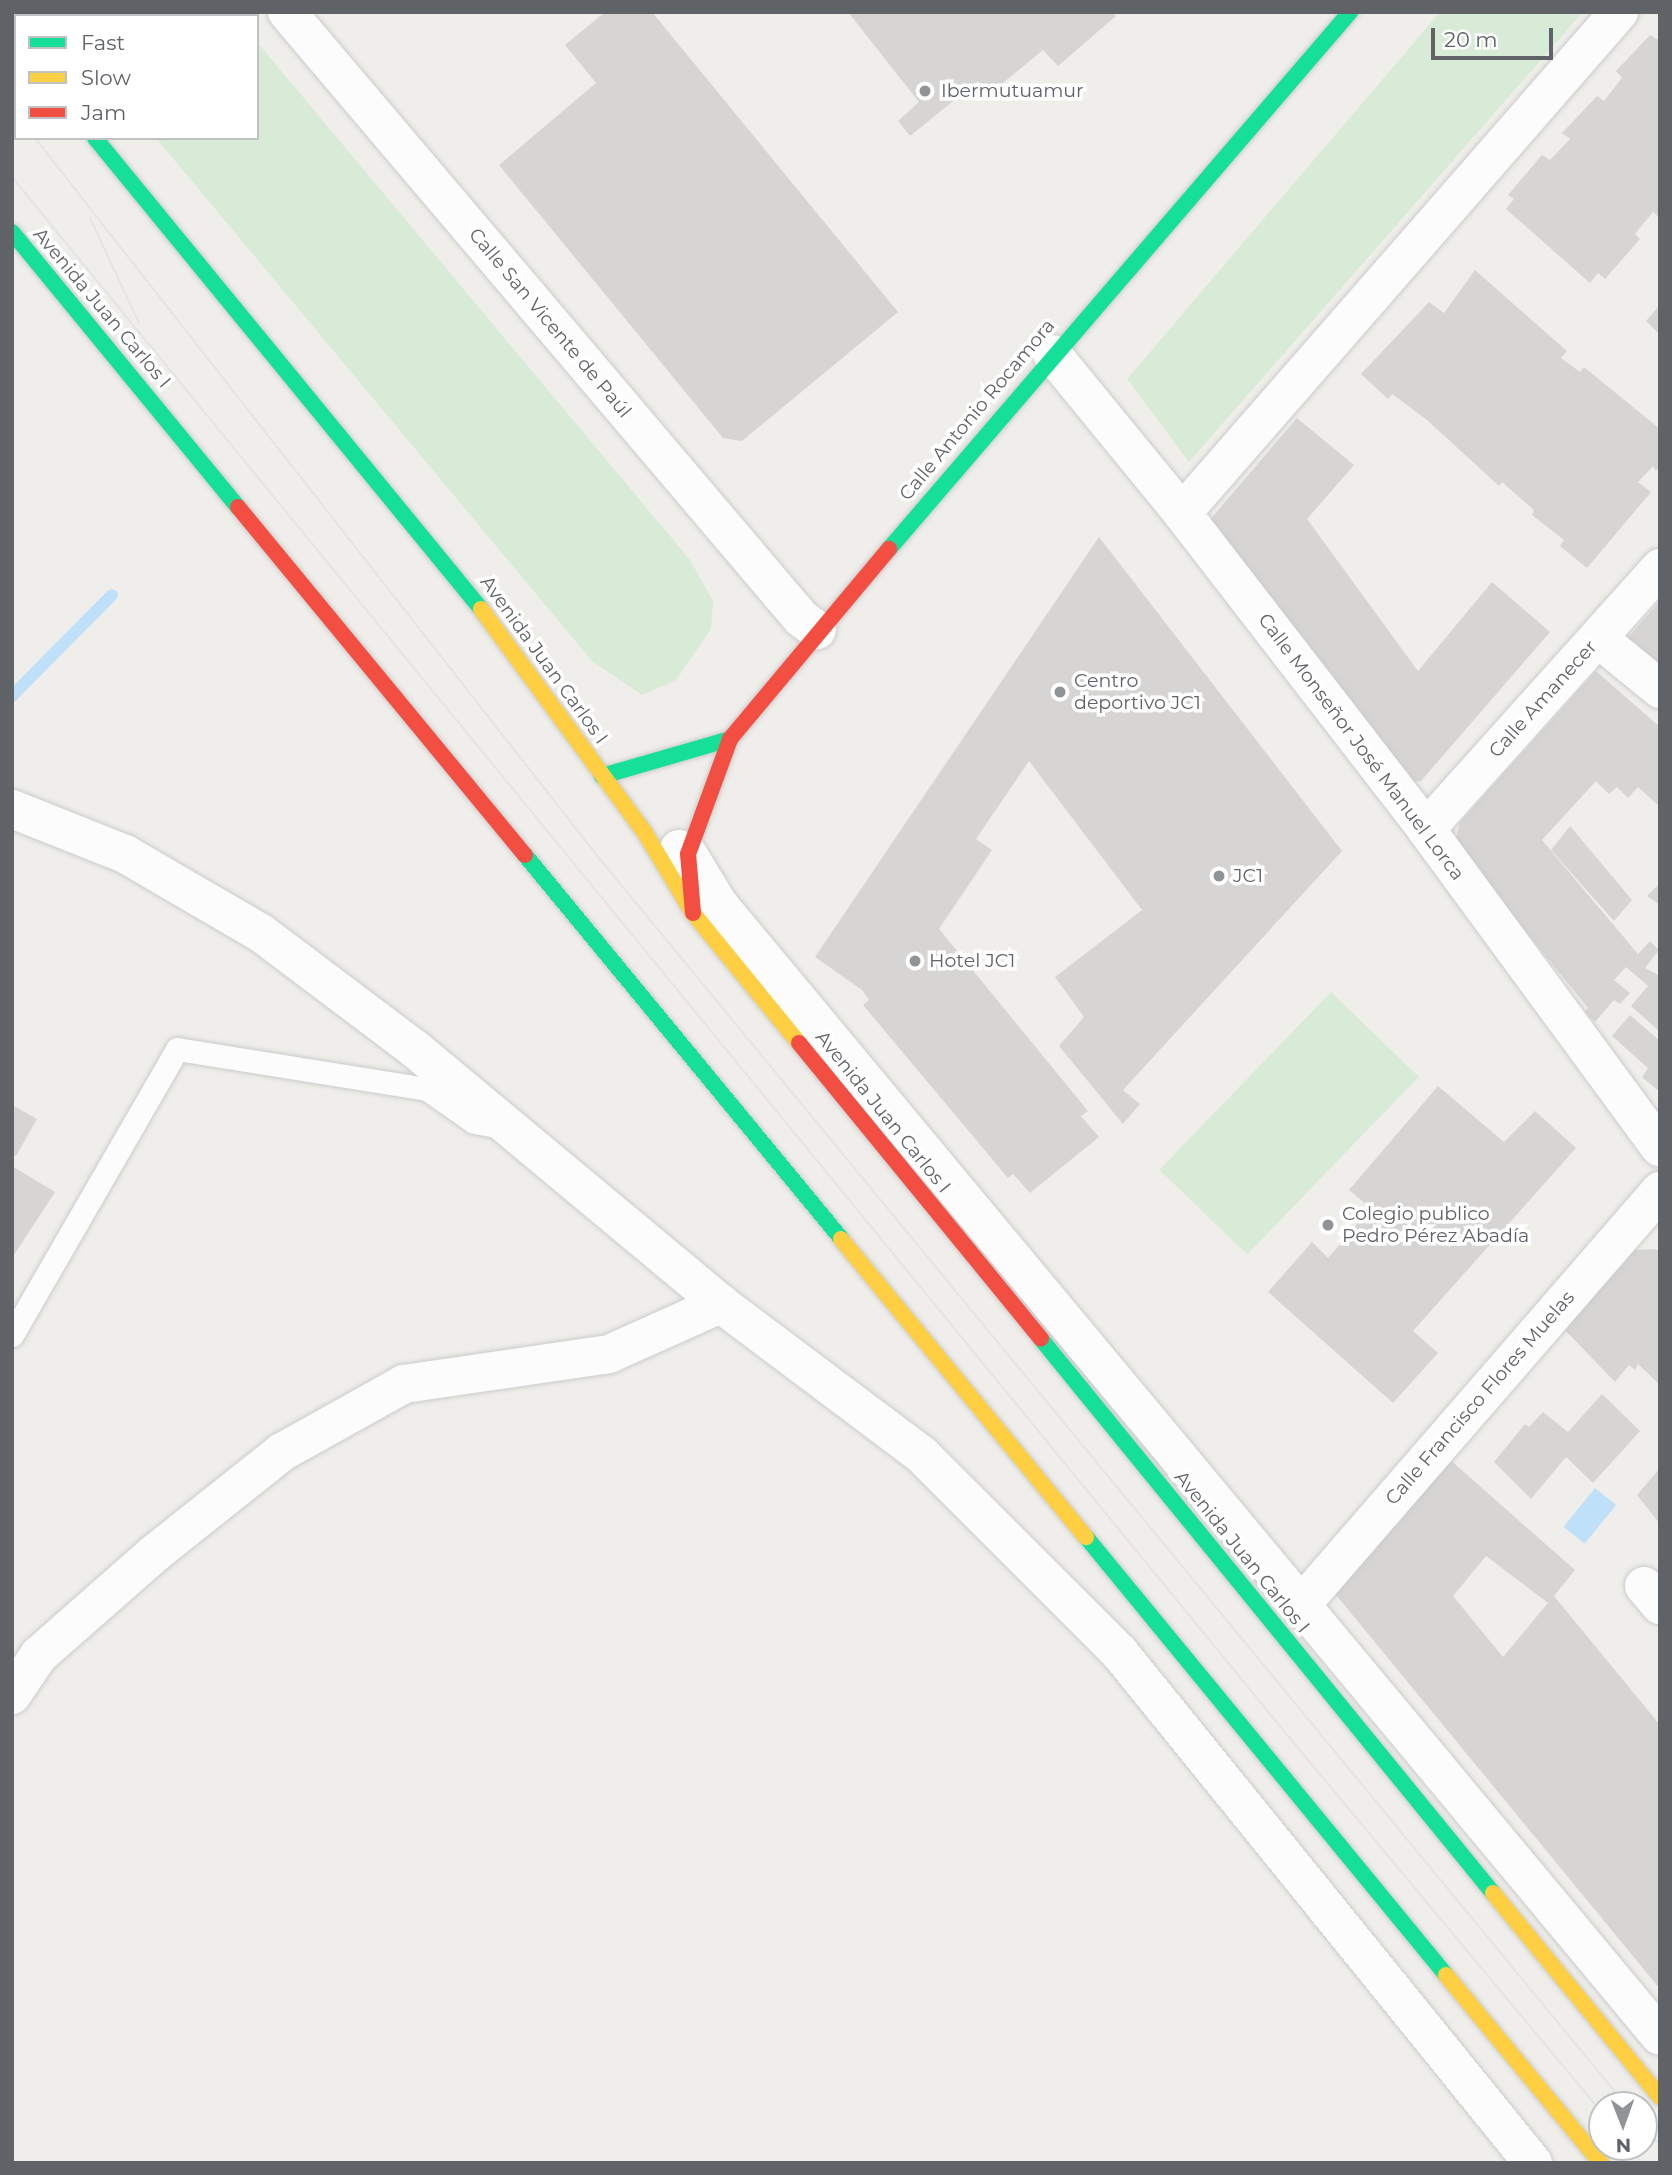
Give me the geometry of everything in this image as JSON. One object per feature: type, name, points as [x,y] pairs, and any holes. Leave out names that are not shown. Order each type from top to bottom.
[{"type":"main road","name":"Calle Antonio Rocamora","points":[[688,854],[730,739],[817,630],[1052,354],[1350,12]]},
{"type":"main road","name":"Avenida Juan Carlos I","points":[[97,140],[458,578],[645,833],[693,913],[1660,2097]]},
{"type":"main road","name":"Avenida Juan Carlos I","points":[[12,232],[1601,2163]]},
{"type":"main road","points":[[602,775],[730,739]]},
{"type":"main road","points":[[688,854],[693,913]]},
{"type":"street","name":"Calle San Vicente de Paúl","points":[[287,12],[801,618],[817,630]]},
{"type":"street","points":[[1182,513],[1619,12]]},
{"type":"street","name":"Calle Monseñor José Manuel Lorca","points":[[1052,354],[1182,513],[1426,830],[1660,1147]]},
{"type":"street","name":"Calle Amanecer","points":[[1426,830],[1660,568]]},
{"type":"street","points":[[1599,639],[1660,689]]},
{"type":"street","points":[[12,809],[125,854],[187,887],[261,933],[415,1049],[507,1129],[721,1304],[922,1455],[1119,1651],[1411,2015],[1534,2163]]},
{"type":"street","points":[[645,833],[688,854],[719,905],[1660,2036]]},
{"type":"street","name":"Calle Francisco Flores Muelas","points":[[1301,1605],[1660,1191]]},
{"type":"street","points":[[12,1695],[38,1655],[250,1477],[282,1452],[404,1384],[609,1354],[721,1304]]},
{"type":"lane","points":[[12,1335],[177,1049],[427,1089],[474,1122],[507,1129]]},
{"type":"green space","points":[[51,12],[232,12],[232,14]]},
{"type":"green space","points":[[1440,12],[1583,12],[1189,462],[1127,379]]},
{"type":"green space","points":[[259,44],[690,560],[713,601],[711,629],[676,680],[642,695],[592,661],[158,140],[259,140]]},
{"type":"green space","points":[[1331,992],[1419,1077],[1247,1254],[1159,1170]]},
{"type":"water","points":[[1595,1488],[1616,1505],[1585,1544],[1564,1527]]},
{"type":"building","points":[[605,12],[652,12],[898,312],[742,441],[723,438],[499,165],[596,83],[565,45]]},
{"type":"building","points":[[848,12],[1113,12],[1116,16],[1058,66],[1043,50],[987,96],[978,81],[910,136],[898,121],[919,102]]},
{"type":"building","points":[[1650,35],[1660,41],[1660,218],[1653,212],[1635,234],[1640,239],[1605,279],[1598,273],[1590,283],[1506,209],[1514,199],[1508,195],[1542,155],[1550,160],[1570,139],[1562,133],[1597,96],[1604,101],[1622,78],[1616,71]]},
{"type":"building","points":[[1475,270],[1567,351],[1561,358],[1580,372],[1584,367],[1660,429],[1660,466],[1656,471],[1653,466],[1638,482],[1651,492],[1587,568],[1560,546],[1564,540],[1532,515],[1534,510],[1502,482],[1499,486],[1427,420],[1392,394],[1388,399],[1361,374],[1429,302],[1444,313]]},
{"type":"building","points":[[1660,305],[1660,335],[1646,321]]},
{"type":"building","points":[[1297,418],[1354,465],[1307,519],[1418,671],[1492,582],[1550,632],[1421,781],[1408,783],[1208,522]]},
{"type":"building","name":"JC1","points":[[1099,537],[1342,851],[1123,1090],[1140,1104],[1123,1124],[1059,1046],[1084,1017],[1055,977],[1142,910],[1029,761],[976,839],[992,850],[939,929],[1088,1111],[1081,1116],[1099,1137],[1030,1193],[1013,1174],[1008,1178],[863,1005],[869,1000],[862,990],[815,957]]},
{"type":"building","points":[[1660,601],[1660,673],[1625,641]]},
{"type":"building","points":[[1596,671],[1660,727],[1660,807],[1638,787],[1628,798],[1617,787],[1609,794],[1596,781],[1542,840],[1638,954],[1650,941],[1659,950],[1645,968],[1660,976],[1660,1032],[1631,1006],[1648,986],[1626,967],[1614,980],[1630,993],[1620,1004],[1614,1000],[1595,1022],[1585,1012],[1588,1008],[1458,848],[1456,838],[1460,822]]},
{"type":"building","points":[[1570,826],[1632,900],[1614,921],[1551,850]]},
{"type":"building","points":[[1660,883],[1660,905],[1647,896]]},
{"type":"building","points":[[1630,1015],[1660,1041],[1660,1092],[1642,1077],[1648,1068],[1612,1036]]},
{"type":"building","points":[[1438,1086],[1504,1142],[1535,1111],[1576,1148],[1413,1331],[1438,1353],[1393,1403],[1268,1292],[1312,1242],[1328,1258],[1371,1208],[1349,1190]]},
{"type":"building","points":[[12,1105],[37,1119],[16,1156],[12,1154]]},
{"type":"building","points":[[12,1166],[55,1192],[12,1258]]},
{"type":"building","points":[[1635,1250],[1660,1251],[1660,1385],[1638,1364],[1635,1370],[1629,1365],[1615,1382],[1564,1329]]},
{"type":"building","points":[[1602,1394],[1640,1431],[1593,1483],[1566,1457],[1531,1499],[1494,1462],[1525,1424],[1529,1427],[1543,1412],[1568,1432]]},
{"type":"building","points":[[1449,1459],[1575,1570],[1554,1596],[1660,1725],[1660,1989],[1332,1590]],"holes":[[[1486,1556],[1548,1603],[1503,1657],[1453,1596]]]},
{"type":"building","points":[[1660,1468],[1660,1524],[1637,1495]]},
{"type":"waterway","points":[[12,696],[112,595]]},
{"type":"tram line","points":[[37,140],[599,858],[1614,2091]]},
{"type":"tram line","points":[[12,177],[1289,1737],[1588,2096]]},
{"type":"tram line","points":[[90,218],[139,323]]},
{"type":"traffic: fast","points":[[889,549],[1350,12]]},
{"type":"traffic: fast","points":[[97,140],[481,609]]},
{"type":"traffic: fast","points":[[12,232],[238,507]]},
{"type":"traffic: fast","points":[[602,776],[730,739]]},
{"type":"traffic: fast","points":[[525,855],[841,1239]]},
{"type":"traffic: fast","points":[[1041,1339],[1493,1893]]},
{"type":"traffic: fast","points":[[1086,1537],[1446,1975]]},
{"type":"traffic: slow","points":[[481,609],[645,833],[693,913],[799,1043]]},
{"type":"traffic: slow","points":[[841,1239],[1086,1537]]},
{"type":"traffic: slow","points":[[1493,1893],[1660,2097]]},
{"type":"traffic: slow","points":[[1446,1975],[1601,2163]]},
{"type":"traffic: jam","points":[[238,507],[525,855]]},
{"type":"traffic: jam","points":[[693,913],[688,854],[730,739],[889,549]]},
{"type":"traffic: jam","points":[[799,1043],[1041,1339]]},
{"type":"place","name":"Ibermutuamur","points":[[925,91]]},
{"type":"place","name":"Centro deportivo JC1","points":[[1060,692]]},
{"type":"place","name":"JC1","points":[[1219,876]]},
{"type":"place","name":"Hotel JC1","points":[[915,961]]},
{"type":"place","name":"Colegio publico Pedro Pérez Abadía","points":[[1328,1225]]}]
